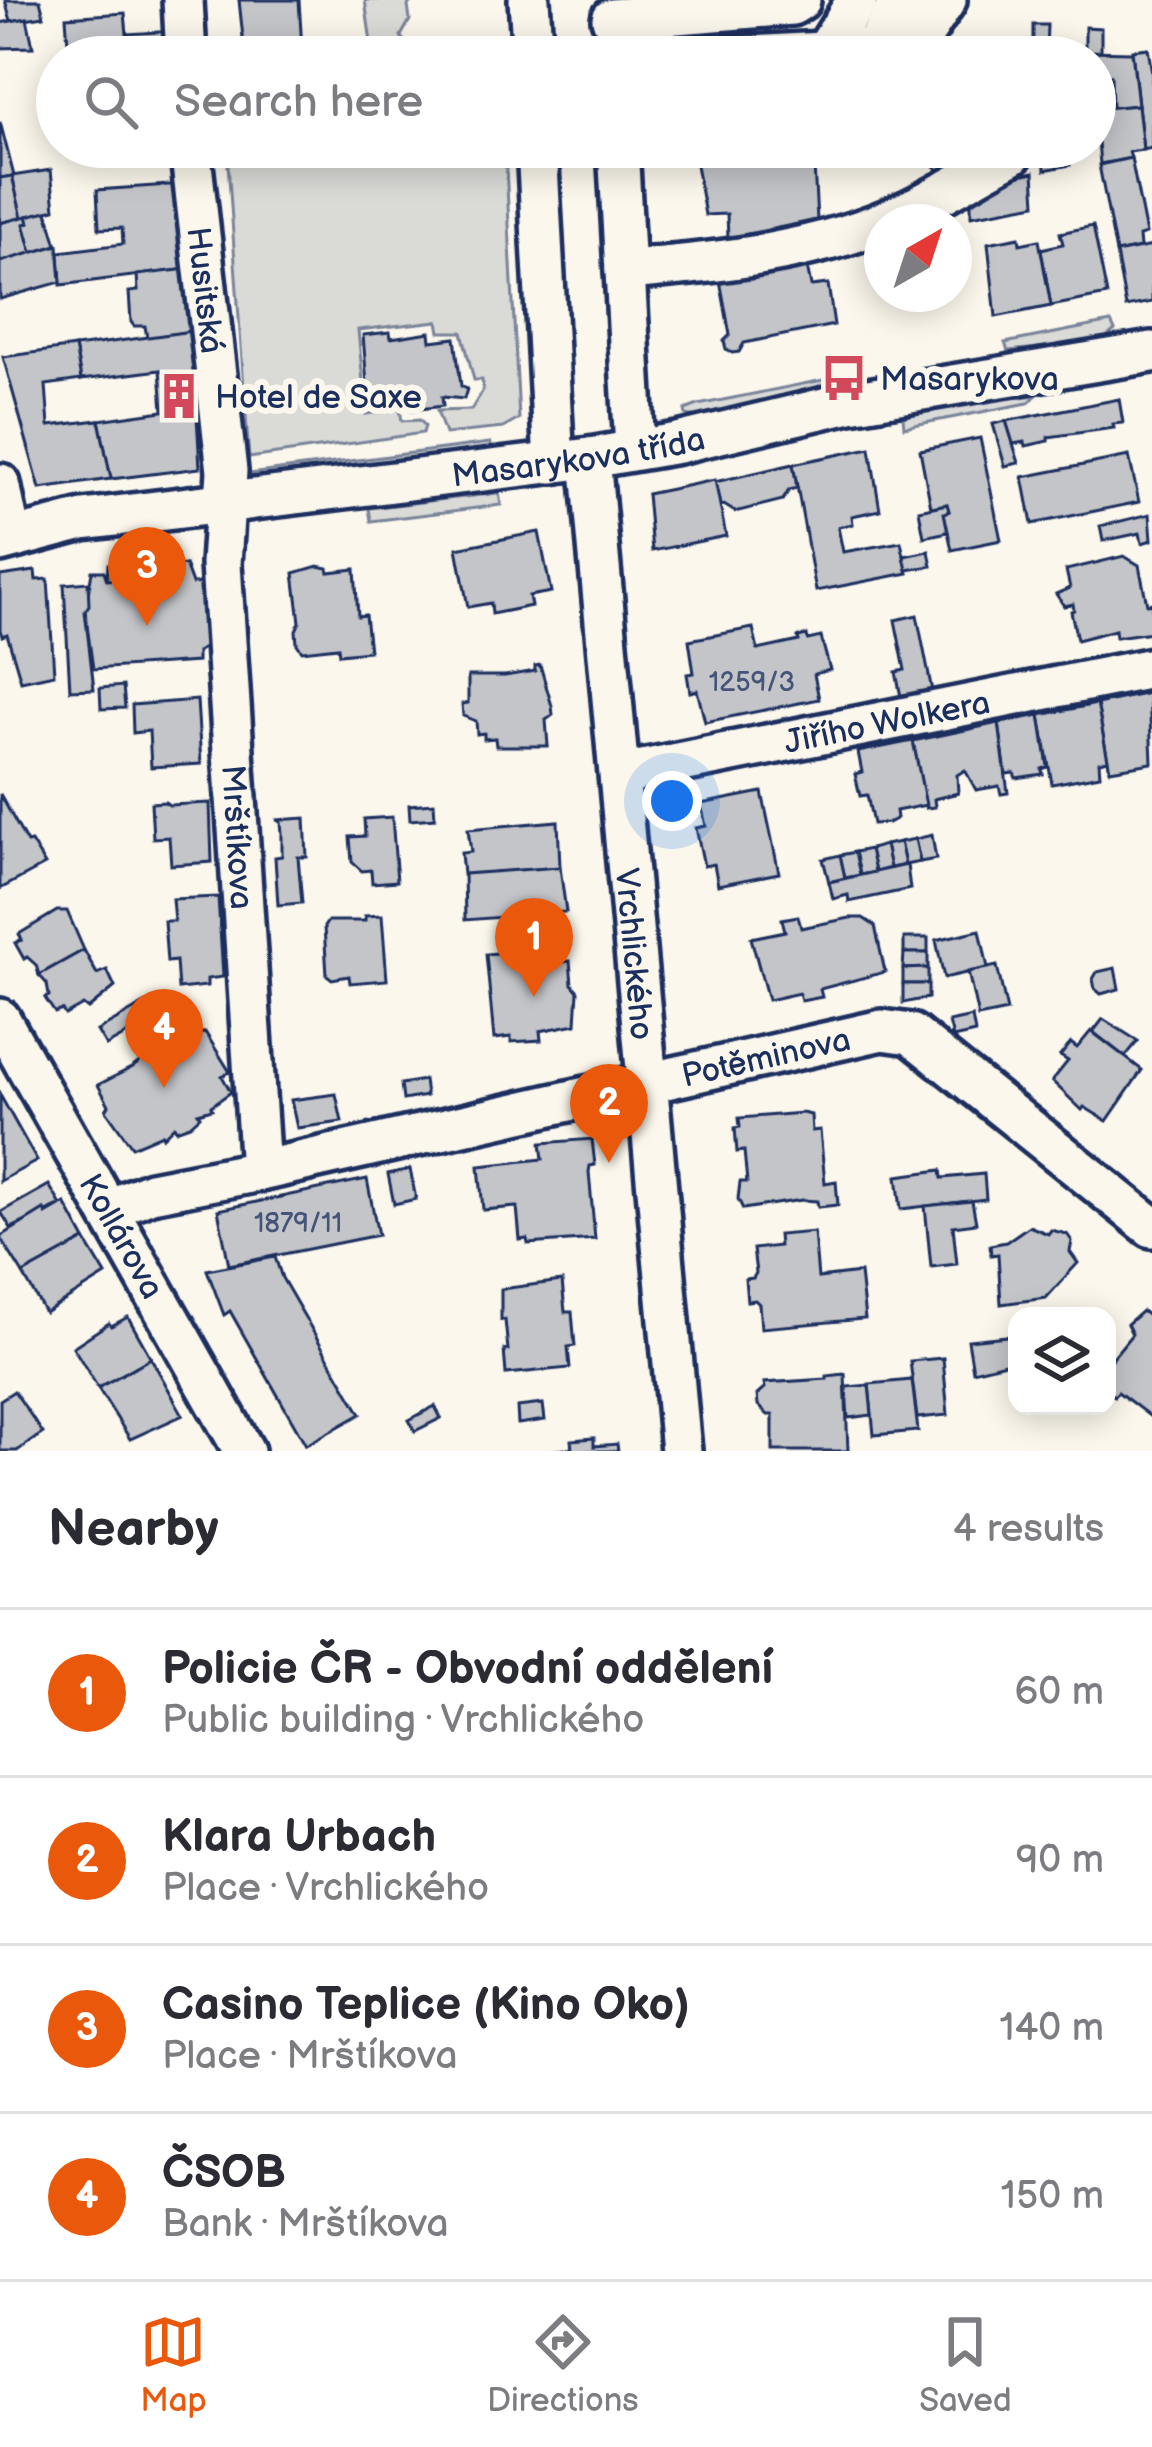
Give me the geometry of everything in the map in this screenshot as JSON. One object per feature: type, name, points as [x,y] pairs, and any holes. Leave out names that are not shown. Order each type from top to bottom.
[{"type":"street","points":[[183,0],[185,36]]},
{"type":"street","points":[[529,0],[532,36]]},
{"type":"street","points":[[613,25],[792,5],[800,0]]},
{"type":"street","points":[[835,36],[856,0]]},
{"type":"street","points":[[881,36],[901,0]]},
{"type":"street","points":[[922,36],[946,0]]},
{"type":"street","name":"Husitská","points":[[192,168],[227,472],[226,504]]},
{"type":"street","name":"Vrchlického","points":[[539,168],[572,461],[622,774],[681,1451]]},
{"type":"street","points":[[619,168],[635,448]]},
{"type":"street","points":[[625,270],[701,265],[854,233],[907,212],[987,168]]},
{"type":"street","name":"Masarykova třída","points":[[5,540],[83,520],[572,461],[678,443],[850,402],[1152,352]]},
{"type":"street","points":[[0,484],[5,540]]},
{"type":"street","name":"Mrštíkova","points":[[226,504],[221,564],[260,1171]]},
{"type":"street","name":"Jiřího Wolkera","points":[[622,774],[1152,668]]},
{"type":"street","name":"Kollárova","points":[[0,1019],[244,1451]]},
{"type":"street","name":"Potěminova","points":[[109,1209],[151,1192],[882,1030],[910,1034],[1152,1227]]},
{"type":"shaded area","points":[[365,0],[412,0],[410,20],[401,36],[370,36]]},
{"type":"shaded area","points":[[228,168],[506,168],[519,419],[503,428],[445,434],[437,411],[471,410],[483,390],[482,380],[474,380],[462,332],[440,332],[438,321],[358,330],[366,414],[400,409],[402,421],[420,420],[423,433],[249,458]]},
{"type":"shaded area","points":[[1111,322],[1115,330],[1101,342],[1008,351],[1005,343]]},
{"type":"shaded area","points":[[833,381],[740,412],[686,415],[685,410],[698,405]]},
{"type":"shaded area","points":[[1037,395],[1028,403],[904,427],[903,417],[933,408]]},
{"type":"shaded area","points":[[490,443],[492,452],[244,483],[249,474]]},
{"type":"shaded area","points":[[499,493],[501,505],[371,521],[369,508]]},
{"type":"building","points":[[5,0],[40,0],[44,16],[11,21]]},
{"type":"building","points":[[239,0],[299,0],[301,36],[243,36]]},
{"type":"building","points":[[125,13],[127,34],[174,31],[174,36],[67,36],[66,17]]},
{"type":"building","points":[[27,18],[33,47],[0,48],[0,23]]},
{"type":"building","points":[[1033,25],[1047,25],[1047,36],[1033,36]]},
{"type":"building","points":[[1085,27],[1101,28],[1101,36],[1085,36]]},
{"type":"building","points":[[1148,48],[1152,148],[1143,150],[1132,50]]},
{"type":"building","points":[[1116,52],[1132,52],[1138,105],[1116,108]]},
{"type":"building","points":[[1138,105],[1143,150],[1116,161],[1116,107]]},
{"type":"building","points":[[0,122],[14,176],[0,178]]},
{"type":"building","points":[[1131,158],[1146,234],[1139,236],[1140,248],[1116,253],[1100,168],[1116,168],[1116,161]]},
{"type":"building","points":[[697,168],[814,168],[817,220],[728,238],[727,214],[705,215]]},
{"type":"building","points":[[51,170],[55,209],[22,218],[12,176]]},
{"type":"building","points":[[1034,172],[1036,204],[972,216],[971,185]]},
{"type":"building","points":[[12,176],[22,218],[0,223],[0,178]]},
{"type":"building","points":[[183,184],[188,269],[61,285],[59,252],[123,244],[122,228],[99,229],[97,190]]},
{"type":"building","points":[[47,211],[57,245],[32,253],[24,224],[29,223],[27,216]]},
{"type":"building","points":[[27,216],[29,223],[24,224],[32,253],[0,262],[0,223]]},
{"type":"building","points":[[1093,226],[1107,295],[1051,306],[1041,249],[1063,244],[1060,233]]},
{"type":"building","points":[[1019,237],[1020,244],[1039,240],[1051,306],[996,317],[988,243]]},
{"type":"building","points":[[58,245],[61,282],[0,299],[0,262]]},
{"type":"building","points":[[1152,246],[1152,302],[1126,307],[1116,253]]},
{"type":"building","points":[[806,262],[811,286],[828,284],[834,325],[744,343],[739,352],[726,349],[724,341],[730,335],[720,280]]},
{"type":"building","points":[[188,269],[192,331],[147,338],[145,326],[131,322],[129,292],[138,291],[137,275]]},
{"type":"building","name":"Hotel de Saxe","points":[[192,331],[200,468],[111,479],[99,420],[163,411],[160,370],[81,380],[75,347]]},
{"type":"building","points":[[390,332],[391,338],[430,332],[431,341],[455,338],[461,386],[467,389],[464,399],[442,397],[443,406],[412,410],[410,402],[369,409],[363,335]]},
{"type":"building","points":[[75,347],[81,380],[46,385],[49,426],[99,420],[111,479],[40,489],[3,357]]},
{"type":"building","points":[[1119,399],[1123,423],[1113,424],[1114,428],[1048,437],[1048,441],[1026,446],[1025,442],[1013,444],[1006,421]]},
{"type":"building","points":[[1006,421],[1019,463],[1005,466],[993,424]]},
{"type":"building","points":[[980,438],[1001,540],[952,550],[944,513],[949,511],[947,504],[931,507],[920,450]]},
{"type":"building","points":[[870,448],[880,510],[852,516],[853,524],[838,527],[843,552],[901,542],[908,573],[816,591],[793,464]]},
{"type":"building","points":[[1129,456],[1139,502],[1032,524],[1023,477]]},
{"type":"building","points":[[793,464],[797,488],[789,490],[783,500],[735,512],[720,506],[715,482]]},
{"type":"building","points":[[715,480],[726,536],[652,551],[647,494]]},
{"type":"building","points":[[947,504],[948,532],[924,537],[919,510]]},
{"type":"building","points":[[1150,514],[1152,540],[1142,543],[1140,533],[1103,541],[1100,526]]},
{"type":"building","points":[[539,532],[551,592],[529,596],[531,606],[492,614],[491,603],[468,607],[457,548]]},
{"type":"building","points":[[929,551],[932,566],[907,570],[904,556]]},
{"type":"building","points":[[1124,556],[1139,565],[1147,604],[1152,603],[1152,632],[1116,637],[1115,630],[1077,640],[1073,604],[1064,606],[1056,594],[1070,588],[1066,570]]},
{"type":"building","points":[[168,560],[171,575],[107,580],[108,564]]},
{"type":"building","points":[[185,565],[192,584],[204,583],[208,645],[197,652],[197,662],[93,669],[85,611],[92,571],[104,571],[107,580],[171,575],[173,566]]},
{"type":"building","points":[[318,566],[329,572],[355,569],[358,616],[365,615],[369,651],[339,654],[338,647],[302,651],[297,644],[300,622],[294,573]]},
{"type":"building","points":[[35,571],[36,580],[48,579],[54,674],[21,681],[7,634],[2,636],[0,630],[0,576]]},
{"type":"building","points":[[88,582],[85,611],[94,689],[70,690],[64,584]]},
{"type":"building","points":[[917,615],[932,691],[901,697],[896,672],[905,670],[895,620]]},
{"type":"building","points":[[753,628],[758,650],[807,635],[808,640],[821,637],[830,670],[814,674],[819,699],[705,722],[697,690],[690,692],[687,674],[694,673],[689,640]]},
{"type":"building","points":[[540,665],[553,715],[546,720],[548,746],[496,746],[495,738],[477,734],[476,721],[463,716],[468,676],[505,676],[535,671]]},
{"type":"building","points":[[123,686],[125,708],[101,709],[100,688]]},
{"type":"building","points":[[1149,693],[1152,763],[1110,770],[1097,704]]},
{"type":"building","points":[[197,700],[201,764],[151,767],[149,731],[133,733],[132,705]]},
{"type":"building","points":[[1097,704],[1108,760],[1099,762],[1100,775],[1052,784],[1040,715]]},
{"type":"building","points":[[1040,715],[1048,767],[1042,769],[1043,774],[1016,778],[1014,773],[1006,774],[999,723]]},
{"type":"building","points":[[999,723],[1008,793],[1001,794],[999,786],[976,790],[965,770],[957,775],[958,793],[934,799],[935,807],[926,808],[913,741]]},
{"type":"building","points":[[913,741],[926,805],[896,811],[897,818],[873,824],[867,795],[860,796],[855,774],[862,772],[858,752]]},
{"type":"building","points":[[762,792],[779,873],[718,885],[714,864],[704,866],[696,828],[706,826],[701,804]]},
{"type":"building","points":[[0,794],[45,865],[0,889]]},
{"type":"building","points":[[151,803],[210,803],[212,862],[171,865],[169,837],[153,838]]},
{"type":"building","points":[[434,803],[435,818],[410,820],[409,805]]},
{"type":"building","points":[[392,817],[397,881],[372,883],[371,870],[362,871],[352,862],[350,837],[365,836],[364,819]]},
{"type":"building","points":[[305,818],[307,857],[298,857],[302,903],[278,905],[275,857],[282,856],[282,834],[281,821],[276,820]]},
{"type":"building","points":[[558,821],[560,867],[463,875],[461,853],[471,852],[468,829]]},
{"type":"building","points":[[932,835],[936,859],[920,862],[915,839]]},
{"type":"building","points":[[915,839],[920,862],[905,865],[900,842]]},
{"type":"building","points":[[900,842],[905,865],[890,868],[885,845]]},
{"type":"building","points":[[885,845],[890,868],[875,872],[870,849]]},
{"type":"building","points":[[870,849],[875,872],[860,875],[855,852]]},
{"type":"building","points":[[855,852],[860,875],[845,878],[840,855]]},
{"type":"building","points":[[840,855],[845,878],[829,882],[823,859]]},
{"type":"building","points":[[907,865],[910,889],[849,902],[848,895],[833,899],[829,882]]},
{"type":"building","points":[[560,867],[566,912],[465,920],[464,874]]},
{"type":"building","points":[[218,897],[223,977],[207,979],[207,986],[178,989],[176,961],[167,962],[164,921],[174,921],[172,899]]},
{"type":"building","points":[[57,911],[67,911],[84,950],[39,975],[15,943],[22,940],[19,934]]},
{"type":"building","points":[[382,915],[387,980],[350,983],[349,976],[332,979],[327,975],[324,927],[328,921],[365,921],[365,916]]},
{"type":"building","points":[[798,916],[801,928],[863,918],[875,926],[885,972],[820,989],[822,997],[801,1001],[799,993],[768,1000],[751,938],[785,931],[782,919]]},
{"type":"building","points":[[980,930],[988,968],[944,978],[936,940]]},
{"type":"building","points":[[904,938],[928,938],[928,953],[904,953]]},
{"type":"building","points":[[552,949],[554,963],[570,961],[572,984],[578,991],[576,1024],[540,1031],[541,1040],[494,1039],[486,954],[518,951],[520,966],[534,965],[533,951]]},
{"type":"building","points":[[84,950],[97,974],[107,970],[115,987],[88,1009],[83,1005],[65,1015],[62,1010],[55,1013],[45,998],[49,996],[47,984],[39,975]]},
{"type":"building","points":[[904,953],[928,953],[928,968],[903,969]]},
{"type":"building","points":[[997,966],[1007,1011],[978,1017],[968,972]]},
{"type":"building","points":[[928,968],[928,984],[903,984],[903,969]]},
{"type":"building","points":[[1115,968],[1119,989],[1101,994],[1093,979],[1097,972]]},
{"type":"building","points":[[903,984],[928,984],[928,998],[903,1003]]},
{"type":"building","points":[[148,1002],[156,1018],[106,1046],[97,1031]]},
{"type":"building","points":[[187,1006],[188,1020],[165,1022],[157,1008]]},
{"type":"building","points":[[972,1017],[975,1033],[953,1038],[949,1022]]},
{"type":"building","points":[[1103,1019],[1138,1041],[1125,1057],[1093,1032]]},
{"type":"building","points":[[1091,1031],[1142,1070],[1107,1121],[1082,1110],[1052,1081],[1068,1061],[1060,1056],[1071,1043],[1077,1048]]},
{"type":"building","points":[[205,1032],[230,1072],[222,1076],[231,1092],[212,1109],[198,1113],[190,1125],[176,1130],[174,1126],[163,1137],[132,1147],[106,1110],[109,1105],[98,1085],[155,1050]]},
{"type":"building","points":[[424,1080],[426,1096],[403,1100],[401,1084]]},
{"type":"building","points":[[336,1094],[342,1122],[297,1128],[291,1100]]},
{"type":"building","points":[[0,1095],[37,1161],[0,1181]]},
{"type":"building","points":[[811,1115],[812,1131],[820,1130],[825,1183],[836,1181],[838,1205],[818,1207],[817,1201],[802,1200],[743,1209],[738,1199],[740,1182],[747,1182],[744,1151],[737,1152],[739,1118]]},
{"type":"building","points":[[592,1139],[595,1165],[589,1172],[595,1239],[528,1244],[527,1239],[520,1240],[517,1207],[483,1210],[479,1166],[543,1159],[541,1143]]},
{"type":"building","points":[[410,1169],[416,1199],[394,1204],[388,1174]]},
{"type":"building","points":[[941,1170],[942,1178],[984,1174],[986,1199],[901,1209],[897,1176]]},
{"type":"building","points":[[367,1179],[378,1235],[229,1265],[218,1210]]},
{"type":"building","points":[[49,1185],[61,1205],[11,1228],[1,1212]]},
{"type":"building","points":[[972,1201],[976,1223],[953,1226],[957,1264],[931,1267],[925,1206]]},
{"type":"building","points":[[65,1203],[85,1240],[23,1274],[0,1237]]},
{"type":"building","points":[[1029,1226],[1048,1234],[1051,1230],[1067,1234],[1078,1263],[1046,1298],[1001,1304],[998,1254],[991,1255],[990,1245],[1006,1242]]},
{"type":"building","points":[[814,1232],[818,1278],[860,1273],[865,1319],[761,1328],[759,1304],[747,1301],[745,1279],[756,1273],[753,1249],[779,1246],[778,1235]]},
{"type":"building","points":[[85,1240],[106,1275],[45,1313],[23,1274]]},
{"type":"building","points":[[275,1257],[282,1278],[361,1414],[306,1445],[230,1311],[224,1315],[207,1270]]},
{"type":"building","points":[[562,1281],[565,1312],[572,1312],[575,1346],[568,1347],[570,1368],[506,1374],[501,1289]]},
{"type":"building","points":[[1142,1311],[1152,1319],[1152,1418],[1116,1394],[1116,1353],[1132,1334],[1127,1324]]},
{"type":"building","points":[[128,1317],[151,1358],[98,1388],[73,1347],[109,1323]]},
{"type":"building","points":[[1008,1336],[1008,1362],[973,1371],[968,1340]]},
{"type":"building","points":[[151,1358],[183,1415],[130,1439],[98,1388]]},
{"type":"building","points":[[943,1358],[948,1415],[917,1418],[910,1361]]},
{"type":"building","points":[[845,1374],[848,1451],[773,1451],[773,1415],[758,1405],[764,1383]]},
{"type":"building","points":[[912,1380],[918,1431],[874,1435],[869,1384]]},
{"type":"building","points":[[869,1385],[872,1415],[848,1418],[846,1387]]},
{"type":"building","points":[[14,1391],[43,1433],[17,1451],[0,1451],[0,1400]]},
{"type":"building","points":[[543,1404],[545,1420],[518,1424],[517,1407]]},
{"type":"building","points":[[435,1406],[441,1418],[415,1431],[409,1420]]},
{"type":"building","points":[[594,1438],[594,1446],[617,1444],[618,1451],[548,1451],[572,1448],[571,1440]]},
{"type":"place","name":"Masarykova","points":[[844,378]]},
{"type":"place","name":"Hotel de Saxe","points":[[179,396]]},
{"type":"place","name":"Casino Teplice (Kino Oko)","points":[[147,626]]},
{"type":"place","name":"Policie ČR - Obvodní oddělení","points":[[534,997]]},
{"type":"place","name":"ČSOB","points":[[164,1088]]},
{"type":"place","name":"Klara Urbach","points":[[609,1163]]}]
